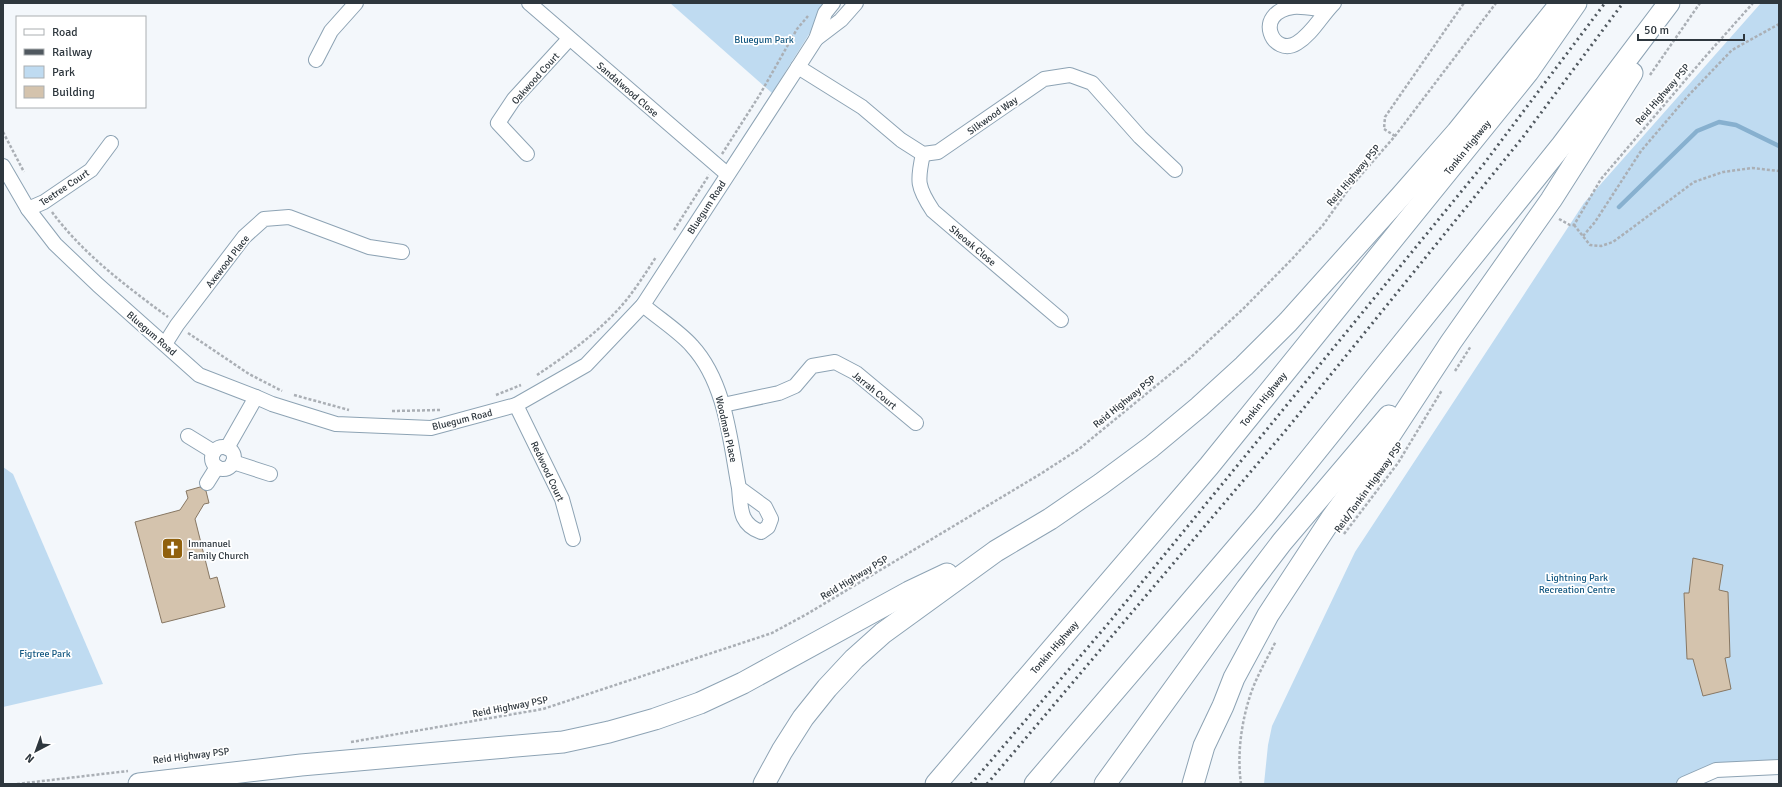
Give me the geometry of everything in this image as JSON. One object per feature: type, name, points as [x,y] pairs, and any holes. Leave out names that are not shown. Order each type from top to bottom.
[{"type":"highway","points":[[764,784],[782,751],[803,718],[827,688],[854,659],[883,632],[992,554],[1050,518],[1151,447],[1244,366],[1288,322],[1457,132],[1561,3]]},
{"type":"highway","name":"Tonkin Highway","points":[[936,784],[1209,466],[1528,72],[1576,3]]},
{"type":"highway","points":[[1035,784],[1269,510],[1562,145],[1669,3]]},
{"type":"highway","points":[[1193,784],[1204,746],[1223,706],[1234,678],[1268,615],[1331,519],[1373,461],[1451,342],[1551,200],[1677,3]]},
{"type":"highway","points":[[1105,784],[1282,542],[1451,342]]},
{"type":"highway","points":[[137,777],[302,765],[563,742],[609,732],[655,719],[743,683],[910,592],[992,554]]},
{"type":"street","points":[[316,60],[332,31],[356,3]]},
{"type":"street","name":"Sandalwood Close","points":[[529,3],[727,174]]},
{"type":"street","name":"Bluegum Road","points":[[3,166],[28,209],[55,244],[98,285],[199,375],[256,396],[272,404],[336,424],[431,428],[516,405],[586,365],[643,305],[816,39],[825,13],[833,3]]},
{"type":"street","name":"Bluegum Road","points":[[816,39],[842,20],[856,3]]},
{"type":"street","name":"Oakwood Court","points":[[527,154],[498,123],[514,99],[569,39]]},
{"type":"street","points":[[798,67],[862,107],[901,140],[923,154]]},
{"type":"street","name":"Silkwood Way","points":[[923,154],[938,152],[1044,79],[1070,75],[1092,84],[1140,137],[1175,170]]},
{"type":"street","name":"Teetree Court","points":[[28,209],[44,202],[91,170],[111,143]]},
{"type":"street","name":"Sheoak Close","points":[[923,154],[918,175],[921,193],[933,211],[1061,320]]},
{"type":"street","name":"Axewood Place","points":[[165,344],[177,325],[244,237],[264,219],[289,217],[369,247],[402,252]]},
{"type":"street","name":"Woodman Place","points":[[643,305],[692,346],[712,376],[723,405],[739,488]]},
{"type":"street","name":"Jarrah Court","points":[[723,405],[779,393],[795,386],[812,366],[835,362],[856,373],[916,423]]},
{"type":"street","points":[[217,467],[212,459],[220,450],[256,396]]},
{"type":"street","name":"Redwood Court","points":[[516,405],[562,499],[572,539]]},
{"type":"street","points":[[188,436],[234,455],[234,462]]},
{"type":"street","points":[[217,467],[226,468],[234,462]]},
{"type":"street","points":[[234,462],[270,474]]},
{"type":"street","points":[[207,483],[217,467]]},
{"type":"street","points":[[1684,784],[1716,770],[1779,767]]},
{"type":"path","points":[[1395,136],[1384,128],[1385,117],[1464,3]]},
{"type":"path","name":"Reid Highway PSP","points":[[347,742],[543,709],[772,633],[807,614],[1042,473],[1085,444],[1190,358],[1244,308],[1293,258],[1323,225],[1348,190],[1395,136],[1496,3]]},
{"type":"path","name":"Reid Highway PSP","points":[[1574,225],[1580,218],[1601,179],[1753,3]]},
{"type":"path","points":[[673,231],[759,96],[797,29],[811,13]]},
{"type":"path","points":[[1583,236],[1595,222],[1641,151],[1687,97],[1732,50],[1779,24]]},
{"type":"path","points":[[3,132],[26,176]]},
{"type":"path","points":[[1557,218],[1570,225],[1574,225],[1590,245],[1601,246],[1613,242],[1694,182],[1723,172],[1752,168],[1779,171]]},
{"type":"path","points":[[44,202],[82,247],[123,283],[177,325],[249,374],[283,392]]},
{"type":"path","points":[[532,379],[568,354],[598,330],[628,298],[660,251]]},
{"type":"path","points":[[1452,375],[1474,342]]},
{"type":"path","points":[[492,396],[526,383]]},
{"type":"path","name":"Reid/Tonkin Highway PSP","points":[[1343,535],[1398,463],[1443,388]]},
{"type":"path","points":[[290,394],[355,410]]},
{"type":"path","points":[[389,411],[444,410]]},
{"type":"path","points":[[1241,784],[1239,760],[1241,735],[1250,696],[1278,635]]},
{"type":"path","points":[[17,784],[137,777]]},
{"type":"green space","name":"Bluegum Park","points":[[670,3],[826,3],[818,20],[772,93]]},
{"type":"green space","name":"Lightning Park Recreation Centre","points":[[1761,3],[1779,3],[1779,762],[1681,778],[1675,784],[1264,784],[1268,745],[1272,726],[1355,552],[1584,203]]},
{"type":"green space","name":"Figtree Park","points":[[3,467],[13,474],[103,684],[3,707]]},
{"type":"building","name":"Immanuel Family Church","points":[[200,487],[206,491],[209,503],[204,504],[195,519],[210,579],[217,577],[225,607],[162,623],[135,522],[180,510],[188,498],[186,491]]},
{"type":"building","points":[[1693,558],[1723,565],[1719,590],[1728,592],[1730,657],[1725,658],[1731,689],[1703,696],[1693,659],[1687,659],[1684,593],[1689,593]]},
{"type":"waterway","points":[[1619,207],[1697,131],[1719,122],[1736,125],[1779,146]]},
{"type":"railway","points":[[971,784],[1107,625],[1483,165],[1605,3]]},
{"type":"railway","points":[[987,784],[1286,430],[1523,137],[1623,3]]},
{"type":"place","name":"Immanuel Family Church","points":[[172,549]]}]
